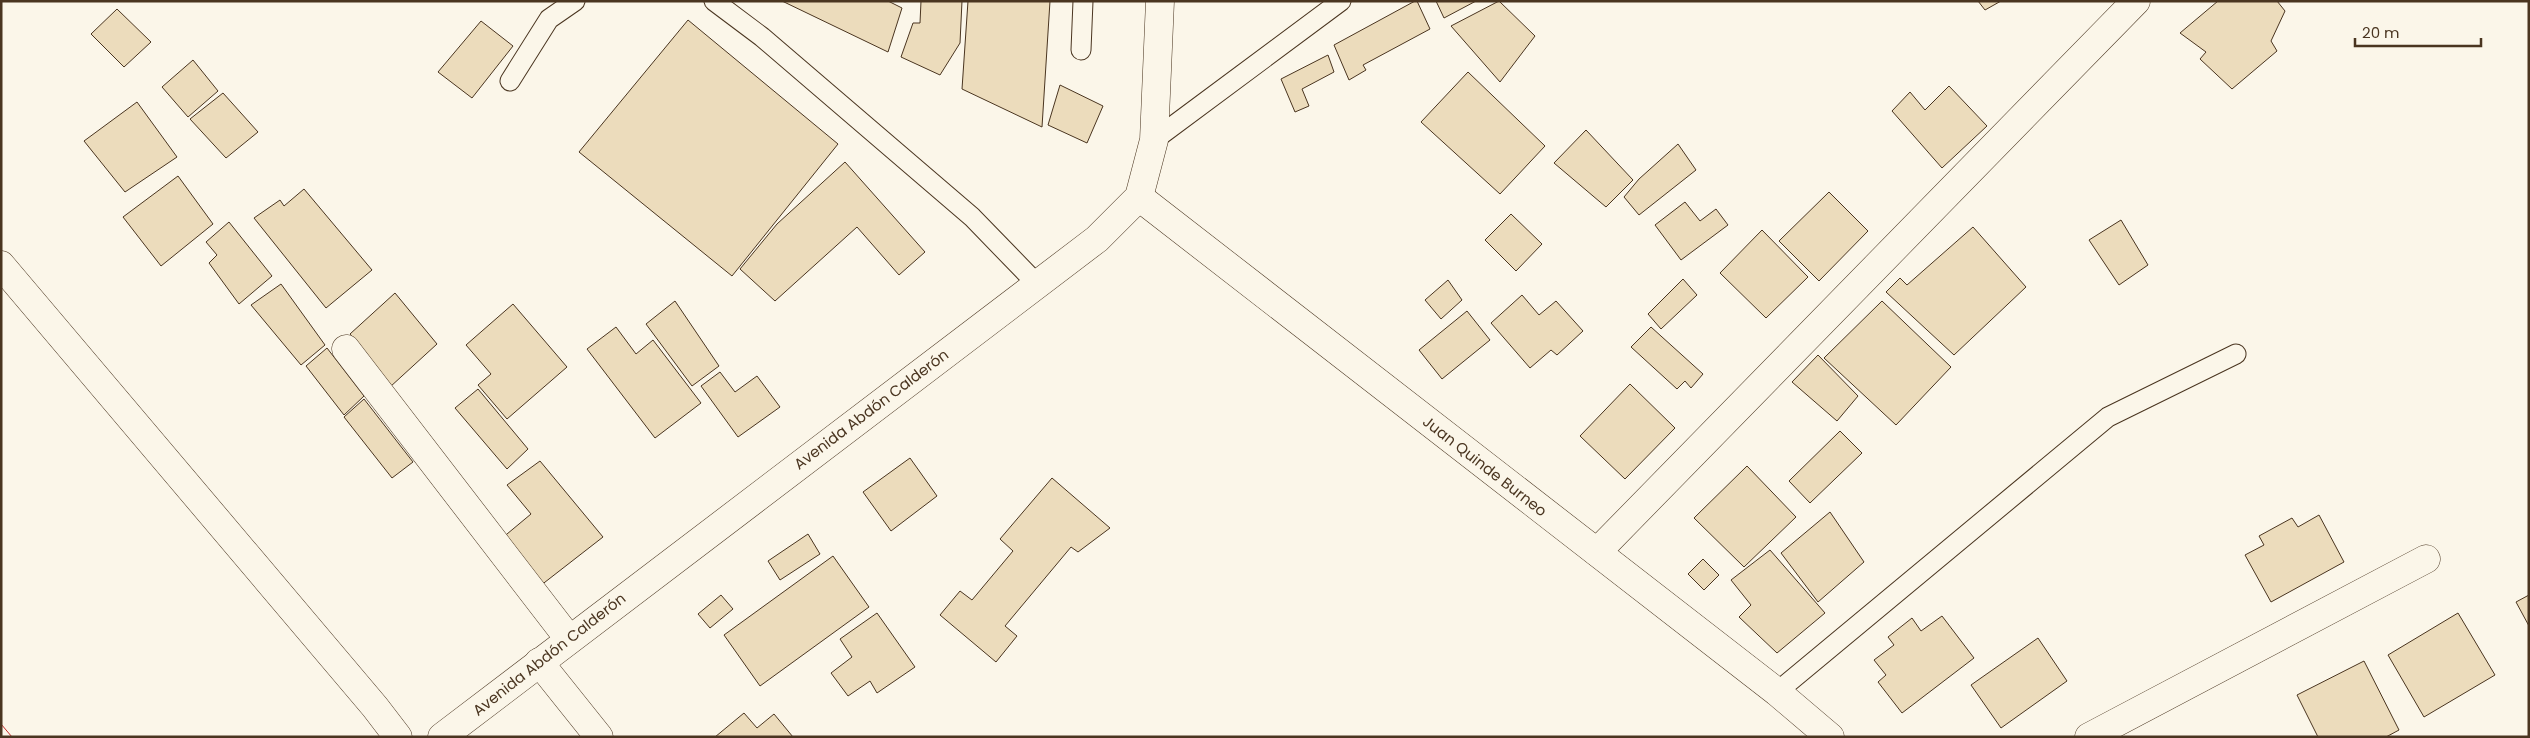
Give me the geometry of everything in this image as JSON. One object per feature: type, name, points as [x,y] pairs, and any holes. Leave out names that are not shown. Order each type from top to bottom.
[{"type":"street","points":[[1139,197],[1154,140],[1160,1]]},
{"type":"street","points":[[1596,552],[2136,1]]},
{"type":"street","name":"Avenida Abdón Calderón","points":[[442,737],[1097,239],[1139,197]]},
{"type":"street","name":"Juan Quinde Burneo","points":[[1139,197],[1777,692],[1830,737]]},
{"type":"street","points":[[1,265],[375,707],[398,737]]},
{"type":"street","points":[[346,349],[569,639]]},
{"type":"street","points":[[2089,737],[2426,559]]},
{"type":"street","points":[[539,662],[599,737]]},
{"type":"lane","points":[[510,81],[549,19],[575,1]]},
{"type":"lane","points":[[714,1],[762,37],[972,217],[1037,284]]},
{"type":"lane","points":[[1081,50],[1083,1]]},
{"type":"lane","points":[[1154,140],[1341,1]]},
{"type":"lane","points":[[1777,692],[2108,417],[2236,354]]},
{"type":"building","points":[[782,1],[888,1],[902,8],[888,52]]},
{"type":"building","points":[[921,1],[962,1],[960,43],[940,75],[901,57],[913,23],[920,23]]},
{"type":"building","points":[[968,1],[1050,1],[1042,127],[962,89]]},
{"type":"building","points":[[1417,1],[1430,29],[1363,65],[1366,70],[1349,80],[1334,45]]},
{"type":"building","points":[[1436,1],[1476,1],[1444,18]]},
{"type":"building","points":[[1499,1],[1535,36],[1500,82],[1451,26]]},
{"type":"building","points":[[1978,1],[2001,1],[1985,10]]},
{"type":"building","points":[[2218,1],[2277,1],[2285,11],[2271,41],[2277,51],[2232,89],[2200,59],[2206,52],[2180,33]]},
{"type":"building","points":[[117,9],[151,42],[124,67],[91,34]]},
{"type":"building","points":[[688,20],[838,144],[732,276],[579,152]]},
{"type":"building","points":[[481,21],[513,46],[472,98],[438,72]]},
{"type":"building","points":[[1328,55],[1334,72],[1302,89],[1309,106],[1295,112],[1281,79]]},
{"type":"building","points":[[193,60],[218,91],[188,117],[162,87]]},
{"type":"building","points":[[1468,72],[1545,146],[1500,194],[1421,122]]},
{"type":"building","points":[[1060,85],[1103,106],[1087,143],[1048,125]]},
{"type":"building","points":[[1949,86],[1987,126],[1942,168],[1892,111],[1910,92],[1925,110]]},
{"type":"building","points":[[223,93],[258,132],[226,158],[190,119]]},
{"type":"building","points":[[137,102],[177,157],[125,192],[84,141]]},
{"type":"building","points":[[1586,130],[1633,180],[1606,207],[1554,163]]},
{"type":"building","points":[[1678,144],[1696,170],[1639,215],[1624,197],[1639,179]]},
{"type":"building","points":[[845,162],[925,252],[899,275],[857,227],[775,301],[740,269],[777,224]]},
{"type":"building","points":[[178,176],[213,224],[161,266],[123,217]]},
{"type":"building","points":[[304,189],[372,270],[326,308],[254,218],[280,200],[284,206]]},
{"type":"building","points":[[1829,192],[1868,231],[1819,281],[1779,241]]},
{"type":"building","points":[[1685,202],[1700,221],[1716,209],[1728,225],[1681,260],[1655,225]]},
{"type":"building","points":[[1511,214],[1542,244],[1516,271],[1485,240]]},
{"type":"building","points":[[2121,220],[2148,265],[2119,285],[2089,240]]},
{"type":"building","points":[[229,222],[272,276],[239,304],[209,263],[217,255],[206,242]]},
{"type":"building","points":[[1973,227],[2026,287],[1954,355],[1886,292],[1900,278],[1907,285]]},
{"type":"building","points":[[1762,230],[1808,277],[1766,318],[1720,273]]},
{"type":"building","points":[[1683,279],[1697,295],[1661,329],[1648,314]]},
{"type":"building","points":[[1448,280],[1462,300],[1441,319],[1425,300]]},
{"type":"building","points":[[281,284],[325,345],[301,365],[251,305]]},
{"type":"building","points":[[395,293],[437,344],[390,387],[350,334]]},
{"type":"building","points":[[1522,295],[1539,315],[1556,301],[1583,331],[1557,355],[1551,350],[1530,368],[1491,323]]},
{"type":"building","points":[[675,301],[719,366],[692,386],[646,324]]},
{"type":"building","points":[[1882,301],[1951,367],[1896,425],[1824,358]]},
{"type":"building","points":[[513,304],[567,367],[507,419],[478,385],[491,374],[466,345]]},
{"type":"building","points":[[1467,311],[1490,340],[1442,379],[1419,350]]},
{"type":"building","points":[[616,327],[636,354],[653,340],[701,403],[655,438],[587,349]]},
{"type":"building","points":[[1651,327],[1703,374],[1691,388],[1685,381],[1677,389],[1631,347]]},
{"type":"building","points":[[327,348],[364,396],[344,415],[306,366]]},
{"type":"building","points":[[1818,355],[1858,396],[1837,421],[1792,382]]},
{"type":"building","points":[[720,372],[735,392],[757,376],[780,407],[738,437],[701,386]]},
{"type":"building","points":[[1630,384],[1675,428],[1625,479],[1580,436]]},
{"type":"building","points":[[478,389],[528,449],[507,469],[455,408]]},
{"type":"building","points":[[364,399],[413,462],[392,478],[344,417]]},
{"type":"building","points":[[1840,431],[1862,453],[1810,503],[1789,481]]},
{"type":"building","points":[[910,458],[937,496],[891,531],[863,492]]},
{"type":"building","points":[[540,461],[603,537],[540,586],[501,539],[531,514],[507,485]]},
{"type":"building","points":[[1747,466],[1796,517],[1744,567],[1694,518]]},
{"type":"building","points":[[1052,478],[1110,528],[1078,552],[1071,547],[1005,626],[1017,636],[996,662],[940,615],[960,591],[972,600],[1013,551],[1000,539]]},
{"type":"building","points":[[1830,512],[1864,562],[1818,602],[1781,553]]},
{"type":"building","points":[[2319,515],[2344,562],[2271,602],[2245,555],[2264,545],[2259,536],[2292,518],[2298,527]]},
{"type":"building","points":[[808,534],[820,554],[780,580],[768,561]]},
{"type":"building","points":[[1770,550],[1825,613],[1777,653],[1739,617],[1751,605],[1731,580]]},
{"type":"building","points":[[833,556],[869,607],[760,686],[724,635]]},
{"type":"building","points":[[1703,559],[1719,575],[1704,590],[1688,574]]},
{"type":"building","points":[[721,595],[733,609],[710,628],[698,614]]},
{"type":"building","points":[[2529,595],[2529,626],[2516,602]]},
{"type":"building","points":[[877,613],[915,667],[877,693],[870,681],[848,696],[831,673],[852,657],[840,639]]},
{"type":"building","points":[[2458,613],[2495,675],[2424,717],[2388,655]]},
{"type":"building","points":[[1942,616],[1974,658],[1902,713],[1878,682],[1886,675],[1874,660],[1894,645],[1888,637],[1912,618],[1921,631]]},
{"type":"building","points":[[2038,638],[2067,681],[2001,728],[1971,685]]},
{"type":"building","points":[[2364,661],[2399,730],[2386,737],[2318,737],[2297,695]]},
{"type":"building","points":[[744,713],[757,728],[774,714],[793,737],[715,737]]},
{"type":"power","points":[[1,724],[12,737]]}]
